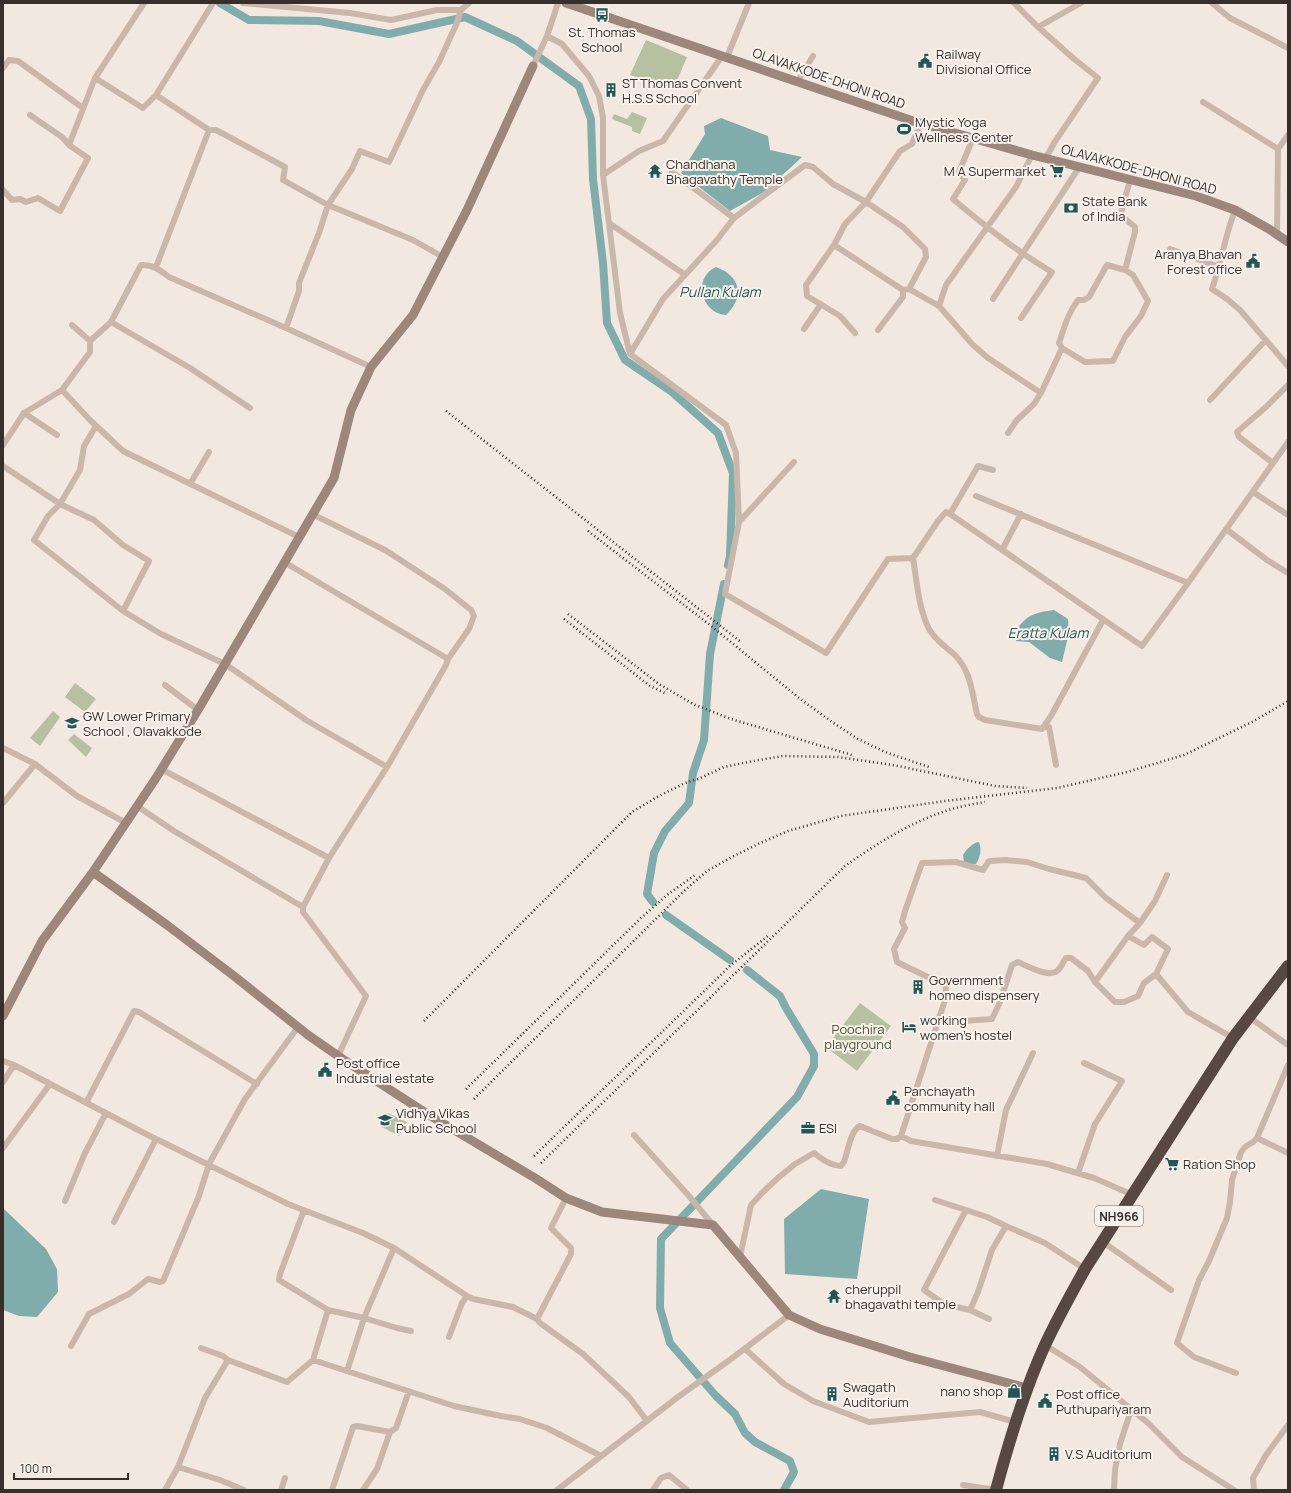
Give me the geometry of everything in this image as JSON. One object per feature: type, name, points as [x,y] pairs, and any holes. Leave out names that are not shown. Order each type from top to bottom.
[{"type":"highway","name":"NH966","points":[[996,1490],[1015,1422],[1027,1388],[1045,1345],[1085,1269],[1104,1242],[1233,1038],[1288,966]]},
{"type":"street","points":[[69,145],[95,78],[144,3]]},
{"type":"street","points":[[95,78],[143,108],[156,95],[213,3]]},
{"type":"street","points":[[243,3],[350,13],[391,20],[437,10],[461,10]]},
{"type":"street","points":[[286,328],[299,291],[299,283],[319,234],[328,206],[352,168],[360,152],[389,162],[423,90],[439,62],[456,25],[461,10],[469,3]]},
{"type":"street","points":[[3,1016],[42,941],[93,872],[161,769],[198,710],[334,478],[351,410],[371,367],[413,315],[443,257],[467,210],[547,36],[558,3]]},
{"type":"street","name":"OLAVAKKODE-DHONI ROAD","points":[[566,3],[921,123],[1032,155],[1196,196],[1234,210],[1288,242]]},
{"type":"street","points":[[602,175],[639,151],[663,141],[725,56],[749,3]]},
{"type":"street","points":[[1014,3],[1038,27],[1098,78],[1054,143],[1046,158]]},
{"type":"street","points":[[1038,27],[1081,3]]},
{"type":"street","points":[[1212,3],[1230,18],[1288,48]]},
{"type":"street","points":[[547,36],[562,44],[589,76],[599,96],[603,118],[602,175],[620,313],[630,354],[726,425],[736,453],[739,522],[725,594],[826,653],[888,559],[913,558]]},
{"type":"street","points":[[798,81],[813,56]]},
{"type":"street","points":[[3,68],[9,60],[18,61],[83,108]]},
{"type":"street","points":[[156,95],[208,130],[216,130],[285,168],[283,180],[328,206],[413,240],[443,257]]},
{"type":"street","points":[[1203,102],[1278,149]]},
{"type":"street","points":[[3,190],[12,200],[20,199],[26,202],[38,198],[60,211],[88,158],[69,145],[62,137],[30,115]]},
{"type":"street","points":[[855,333],[840,316],[807,296],[806,285],[834,245],[845,224],[866,202],[900,151],[912,144],[921,123]]},
{"type":"street","points":[[156,267],[208,130]]},
{"type":"street","points":[[1277,235],[1278,149],[1288,135]]},
{"type":"street","points":[[973,138],[959,172],[965,180],[953,199],[987,228],[1022,254],[1052,272],[1021,318]]},
{"type":"street","points":[[940,306],[946,285],[1016,187],[1032,155]]},
{"type":"street","points":[[630,354],[663,299],[684,274],[717,240],[734,218],[805,165],[813,167],[833,184],[866,202],[903,227],[925,249],[926,257],[903,297],[878,330]]},
{"type":"street","points":[[993,299],[1080,166]]},
{"type":"street","points":[[672,172],[734,218]]},
{"type":"street","points":[[1125,270],[1135,232],[1135,227],[1123,217],[1121,213],[1130,180]]},
{"type":"street","points":[[1234,210],[1212,289],[1240,310],[1288,366]]},
{"type":"street","points":[[609,224],[684,274]]},
{"type":"street","points":[[834,245],[906,290],[940,306],[972,344],[988,358],[1041,393]]},
{"type":"street","points":[[1170,249],[1219,267]]},
{"type":"street","points":[[3,445],[24,414],[62,390],[90,352],[90,341],[111,322],[141,265],[156,267],[169,276],[371,367]]},
{"type":"street","points":[[1107,265],[1125,270],[1133,275],[1148,302],[1141,316],[1125,337],[1113,361],[1085,362],[1062,348],[1059,343],[1067,318],[1078,300],[1084,300],[1089,297],[1107,265]]},
{"type":"street","points":[[804,329],[822,304]]},
{"type":"street","points":[[111,322],[190,368],[250,408]]},
{"type":"street","points":[[72,325],[90,341]]},
{"type":"street","points":[[1210,400],[1266,341]]},
{"type":"street","points":[[1008,433],[1017,420],[1034,404],[1041,393],[1062,348]]},
{"type":"street","points":[[1273,463],[1239,437],[1237,432],[1266,407],[1288,385]]},
{"type":"street","points":[[62,390],[96,426],[123,451],[299,537]]},
{"type":"street","points":[[24,414],[56,435]]},
{"type":"street","points":[[96,426],[84,446],[80,470],[60,504],[48,516],[34,540],[122,611],[161,634],[225,664],[306,720],[387,767]]},
{"type":"street","points":[[1056,765],[1049,727],[1044,727],[1042,729],[989,721],[980,718],[976,714],[971,682],[966,668],[956,656],[938,641],[930,630],[921,609],[913,558],[938,521],[946,512],[950,514],[1142,646],[1288,442]]},
{"type":"street","points":[[190,484],[209,452]]},
{"type":"street","points":[[739,522],[794,462]]},
{"type":"street","points":[[3,466],[60,504],[94,520],[123,545],[149,561],[122,611]]},
{"type":"street","points":[[950,514],[978,466],[993,470]]},
{"type":"street","points":[[1253,492],[1288,516]]},
{"type":"street","points":[[976,496],[1188,583]]},
{"type":"street","points":[[312,514],[385,550],[445,589],[471,610],[474,616],[469,629],[448,659],[446,666],[387,767],[329,858],[303,907],[303,912],[366,996],[338,1056]]},
{"type":"street","points":[[1002,550],[1021,514]]},
{"type":"street","points":[[1226,529],[1267,560],[1288,573]]},
{"type":"street","points":[[284,562],[448,659]]},
{"type":"street","points":[[1044,727],[1104,620]]},
{"type":"street","points":[[165,685],[198,710]]},
{"type":"street","points":[[3,748],[35,764],[77,796],[126,823]]},
{"type":"street","points":[[3,803],[35,764]]},
{"type":"street","points":[[161,769],[329,858]]},
{"type":"street","points":[[137,806],[174,831],[303,907]]},
{"type":"street","points":[[740,1257],[751,1205],[762,1192],[794,1164],[814,1153],[823,1160],[836,1166],[841,1166],[844,1162],[854,1132],[860,1126],[892,1139],[897,1139],[901,1136],[945,1000],[946,986],[897,962],[894,949],[905,928],[902,922],[922,863],[956,862],[983,870],[989,861],[1006,860],[1027,862],[1049,869],[1070,873],[1086,878],[1106,898],[1140,923]]},
{"type":"street","points":[[93,872],[173,929],[298,1027],[338,1056],[566,1198],[602,1212],[713,1225]]},
{"type":"street","points":[[1095,982],[1128,936],[1140,923],[1154,901],[1166,875]]},
{"type":"street","points":[[937,1023],[992,1019],[1000,1002],[1012,965],[1018,962],[1052,974],[1059,970],[1066,958],[1069,957],[1088,971],[1095,982],[1115,1002],[1124,1002],[1138,996],[1144,982],[1156,974],[1168,950],[1152,937],[1144,944],[1128,936]]},
{"type":"street","points":[[1156,974],[1188,1012],[1233,1038]]},
{"type":"street","points":[[86,1103],[134,1011],[146,1016],[257,1084]]},
{"type":"street","points":[[1249,1017],[1288,1045]]},
{"type":"street","points":[[70,1346],[89,1314],[129,1294],[148,1278],[160,1282],[163,1281],[199,1196],[210,1164],[245,1099],[298,1027]]},
{"type":"street","points":[[997,1156],[1006,1110],[1034,1053]]},
{"type":"street","points":[[3,1061],[14,1065],[156,1139],[210,1164],[288,1204],[363,1233],[394,1248],[473,1299],[513,1307],[537,1319],[583,1354],[629,1397],[647,1421]]},
{"type":"street","points":[[1078,1173],[1096,1124],[1122,1081],[1084,1063]]},
{"type":"street","points":[[3,1082],[14,1065]]},
{"type":"street","points":[[1236,1373],[1194,1357],[1177,1343],[1199,1280],[1209,1261],[1227,1218],[1232,1180],[1238,1162],[1245,1147],[1257,1138],[1288,1065]]},
{"type":"street","points":[[3,1148],[50,1084]]},
{"type":"street","points":[[65,1201],[86,1153],[106,1113]]},
{"type":"street","points":[[634,1135],[689,1196],[789,1315],[820,1329],[910,1357],[1027,1388]]},
{"type":"street","points":[[901,1136],[911,1141],[1047,1164],[1094,1178],[1133,1195]]},
{"type":"street","points":[[1257,1138],[1288,1154]]},
{"type":"street","points":[[114,1222],[156,1139]]},
{"type":"street","points":[[537,1319],[571,1254],[571,1248],[551,1228],[566,1198]]},
{"type":"street","points":[[935,1200],[986,1217],[1045,1243],[1085,1269]]},
{"type":"street","points":[[304,1210],[280,1274],[280,1280],[328,1310],[411,1331]]},
{"type":"street","points":[[966,1210],[924,1290],[944,1304],[970,1310],[989,1319]]},
{"type":"street","points":[[970,1310],[978,1292],[992,1250],[1006,1226]]},
{"type":"street","points":[[1104,1242],[1172,1290]]},
{"type":"street","points":[[347,1371],[364,1318],[394,1248]]},
{"type":"street","points":[[448,1337],[462,1303],[467,1296]]},
{"type":"street","points":[[201,1348],[223,1356],[228,1360],[287,1382],[313,1360],[328,1310]]},
{"type":"street","points":[[557,1490],[789,1315]]},
{"type":"street","points":[[1045,1345],[1080,1367],[1148,1423],[1182,1456],[1234,1490]]},
{"type":"street","points":[[745,1349],[784,1384],[813,1402],[869,1422],[980,1412],[1015,1422]]},
{"type":"street","points":[[165,1490],[178,1467],[205,1398],[228,1360]]},
{"type":"street","points":[[313,1360],[454,1406],[520,1419],[547,1428],[601,1456]]},
{"type":"street","points":[[363,1490],[377,1469],[390,1432],[396,1428],[409,1391]]},
{"type":"street","points":[[1114,1490],[1120,1444],[1132,1410]]},
{"type":"street","points":[[1254,1490],[1253,1478],[1266,1455],[1288,1425]]},
{"type":"street","points":[[332,1490],[353,1427],[357,1426],[390,1432]]},
{"type":"street","points":[[178,1467],[228,1483],[244,1490]]},
{"type":"street","points":[[653,1490],[661,1478],[669,1475],[687,1490]]},
{"type":"street","points":[[281,1490],[285,1478]]},
{"type":"street","points":[[225,1490],[228,1483]]},
{"type":"street","points":[[963,1485],[996,1490]]},
{"type":"green space","points":[[646,40],[687,57],[673,90],[630,75]]},
{"type":"green space","points":[[632,112],[647,118],[640,134],[632,131],[632,127],[612,119],[614,114],[627,119]]},
{"type":"green space","points":[[75,683],[96,699],[85,712],[65,697]]},
{"type":"green space","points":[[53,711],[60,717],[40,746],[30,738]]},
{"type":"green space","points":[[74,734],[92,748],[86,757],[68,740]]},
{"type":"green space","name":"Poochira playground","points":[[860,1003],[891,1026],[857,1071],[826,1047]]},
{"type":"green space","points":[[388,1113],[407,1122],[399,1136],[380,1126]]},
{"type":"water","points":[[721,118],[768,136],[770,150],[802,157],[764,192],[730,211],[681,173],[705,134],[704,126]]},
{"type":"water","name":"Pullan Kulam","points":[[716,267],[731,276],[738,288],[736,301],[726,315],[717,313],[711,308],[706,302],[703,294],[702,286],[704,279],[709,272]]},
{"type":"water","name":"Eratta Kulam","points":[[1054,610],[1068,619],[1069,633],[1062,662],[1050,658],[1029,642],[1016,641],[1015,632],[1023,621],[1032,615]]},
{"type":"water","points":[[979,842],[980,853],[976,864],[968,864],[964,862],[963,855],[972,845]]},
{"type":"water","points":[[821,1189],[869,1199],[857,1279],[785,1274],[784,1219]]},
{"type":"water","points":[[3,1208],[46,1249],[57,1269],[58,1292],[37,1317],[19,1316],[3,1310]]},
{"type":"waterway","points":[[220,3],[249,20],[319,21],[389,34],[465,17],[517,41],[579,86],[591,119],[593,179],[603,263],[607,323],[625,360],[672,392],[718,433],[733,473],[730,556],[728,565]]},
{"type":"waterway","points":[[653,902],[647,894],[654,853],[665,831],[689,803],[693,773],[704,740],[710,654],[724,584]]},
{"type":"waterway","points":[[666,915],[730,960]]},
{"type":"waterway","points":[[747,970],[780,996],[814,1054],[814,1066],[797,1097],[661,1239],[660,1308],[670,1343],[716,1396],[735,1414],[745,1433],[755,1442],[790,1461],[794,1472],[784,1490]]},
{"type":"railway","points":[[446,411],[741,642]]},
{"type":"railway","points":[[588,531],[710,625],[799,698],[832,722],[858,739],[885,752],[929,767]]},
{"type":"railway","points":[[568,614],[659,684],[693,704],[731,719],[852,755]]},
{"type":"railway","points":[[564,619],[650,686],[665,693]]},
{"type":"railway","points":[[474,1099],[684,891],[707,871],[758,844],[788,831],[841,816],[945,801],[1057,788],[1127,772],[1184,755],[1252,722],[1288,701]]},
{"type":"railway","points":[[424,1021],[632,812],[685,783],[698,779],[724,767],[783,756],[838,757],[893,765],[995,786],[1027,788]]},
{"type":"railway","points":[[541,1163],[845,866],[882,841],[924,819],[952,809],[985,802]]},
{"type":"railway","points":[[466,1089],[641,918],[667,895],[695,875]]},
{"type":"railway","points":[[534,1156],[730,966],[769,935]]},
{"type":"place","name":"St. Thomas School","points":[[602,15]]},
{"type":"place","name":"Railway Divisional Office","points":[[925,61]]},
{"type":"place","name":"ST Thomas Convent H.S.S School","points":[[611,90]]},
{"type":"place","name":"Mystic Yoga Wellness Center","points":[[904,129]]},
{"type":"place","name":"Chandhana Bhagavathy Temple","points":[[655,171]]},
{"type":"place","name":"M A Supermarket","points":[[1057,171]]},
{"type":"place","name":"State Bank of India","points":[[1071,208]]},
{"type":"place","name":"Aranya Bhavan Forest office","points":[[1253,261]]},
{"type":"place","name":"GW Lower Primary School , Olavakkode","points":[[72,723]]},
{"type":"place","name":"Government homeo dispensery","points":[[918,987]]},
{"type":"place","name":"working women's hostel","points":[[909,1027]]},
{"type":"place","name":"Post office Industrial estate","points":[[325,1070]]},
{"type":"place","name":"Panchayath community hall","points":[[893,1098]]},
{"type":"place","name":"Vidhya Vikas Public School","points":[[385,1120]]},
{"type":"place","name":"ESI","points":[[808,1128]]},
{"type":"place","name":"Ration Shop","points":[[1172,1164]]},
{"type":"place","name":"cheruppil bhagavathi temple","points":[[834,1296]]},
{"type":"place","name":"nano shop","points":[[1014,1391]]},
{"type":"place","name":"Swagath Auditorium","points":[[832,1394]]},
{"type":"place","name":"Post office Puthupariyaram","points":[[1045,1401]]},
{"type":"place","name":"V.S Auditorium","points":[[1054,1454]]}]
